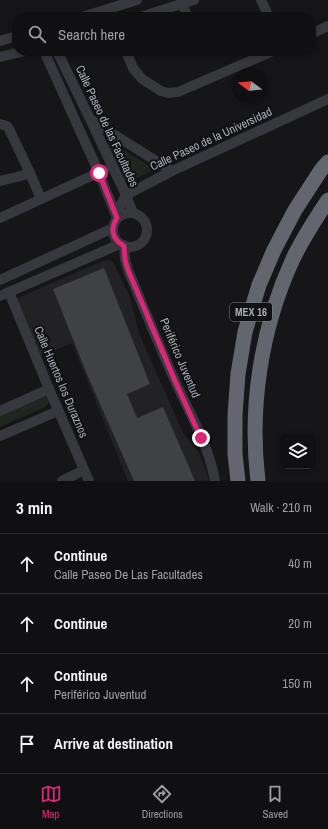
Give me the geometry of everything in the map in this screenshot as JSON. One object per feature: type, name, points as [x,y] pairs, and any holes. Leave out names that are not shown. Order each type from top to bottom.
[{"type":"highway","name":"MEX 16","points":[[238,481],[235,454],[235,415],[238,374],[245,332],[259,285],[274,250],[295,210],[321,170],[328,162]]},
{"type":"highway","name":"MEX 16","points":[[258,481],[255,434],[256,404],[261,360],[270,320],[293,260],[311,226],[328,200]]},
{"type":"street","points":[[98,12],[137,0]]},
{"type":"street","points":[[156,12],[194,0]]},
{"type":"street","points":[[261,0],[267,12]]},
{"type":"street","points":[[182,4],[186,12]]},
{"type":"street","points":[[316,32],[328,26]]},
{"type":"street","points":[[0,41],[12,37]]},
{"type":"street","points":[[0,57],[12,54]]},
{"type":"street","points":[[46,56],[117,216]]},
{"type":"street","name":"Calle Paseo de las Facultades","points":[[59,56],[126,195],[133,213]]},
{"type":"street","points":[[128,56],[133,68],[142,80],[161,91],[168,93],[178,92],[262,56]]},
{"type":"street","name":"Calle Paseo de la Universidad","points":[[126,195],[172,171],[328,99]]},
{"type":"street","points":[[90,119],[172,171]]},
{"type":"street","points":[[0,124],[7,126],[9,129],[41,199]]},
{"type":"street","points":[[0,218],[112,167]]},
{"type":"street","points":[[0,181],[30,173]]},
{"type":"street","points":[[122,245],[114,237],[113,228],[126,195]]},
{"type":"street","points":[[5,294],[122,245],[135,246],[144,239],[146,228],[142,218],[133,213],[117,216]]},
{"type":"street","points":[[0,280],[113,228]]},
{"type":"street","name":"Periférico Juventud","points":[[122,245],[128,270],[203,443],[216,481]]},
{"type":"street","points":[[49,258],[55,272]]},
{"type":"street","name":"Calle Huertos los Duraznos","points":[[5,294],[49,389],[89,481]]},
{"type":"street","points":[[0,411],[49,389]]},
{"type":"street","points":[[0,436],[58,411]]},
{"type":"street","points":[[62,481],[84,470]]},
{"type":"shaded area","points":[[110,142],[151,167],[150,172],[127,182],[123,179],[107,146]]},
{"type":"shaded area","points":[[105,260],[110,260],[113,262],[130,297],[139,333],[183,433],[198,451],[209,481],[128,481],[72,343],[39,357],[15,299]]},
{"type":"shaded area","points":[[40,396],[47,396],[49,402],[45,407],[0,427],[0,414]]},
{"type":"building","points":[[104,268],[150,384],[127,394],[137,418],[163,407],[195,481],[134,481],[86,372],[53,289]]},
{"type":"route","points":[[99,173],[117,218],[113,228],[114,237],[124,246],[125,260],[128,270],[201,438]]}]
